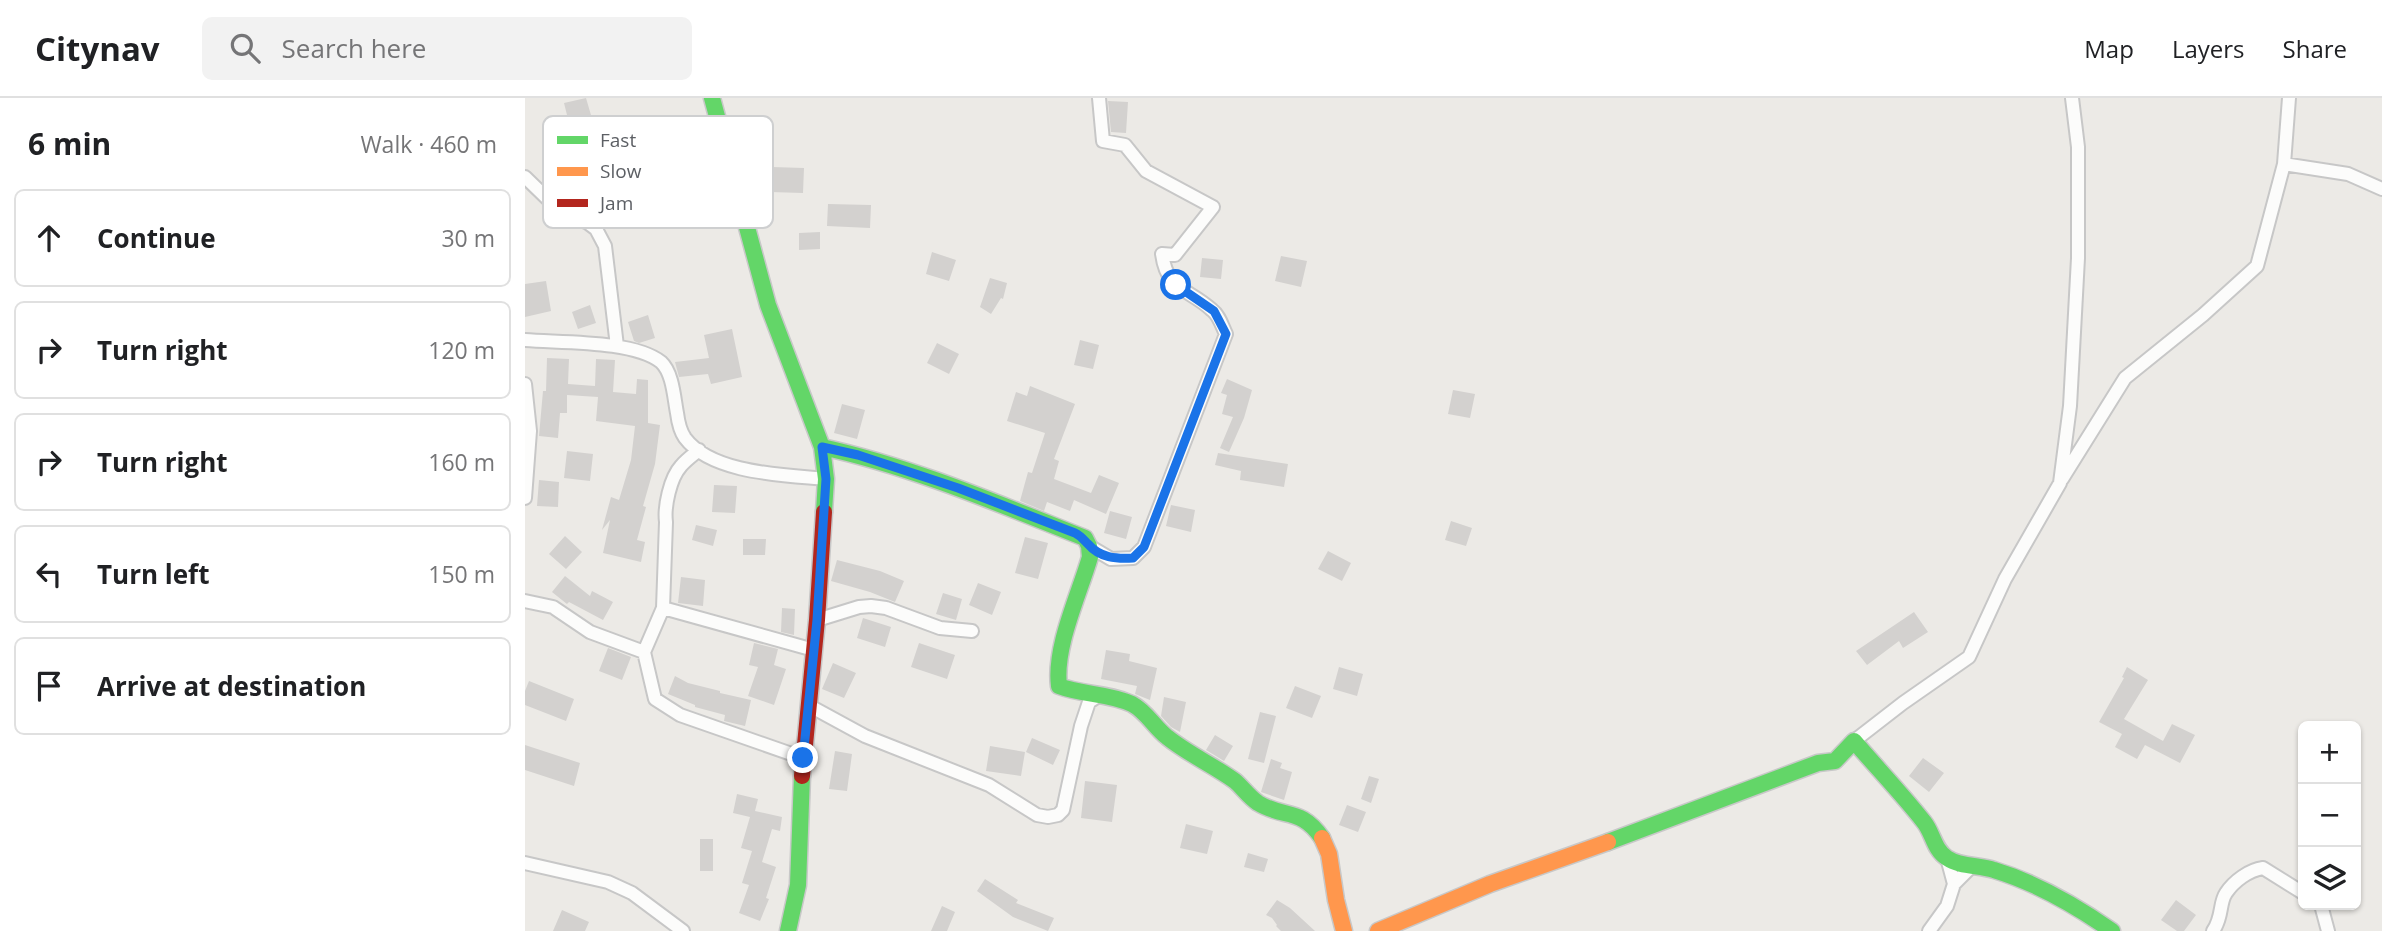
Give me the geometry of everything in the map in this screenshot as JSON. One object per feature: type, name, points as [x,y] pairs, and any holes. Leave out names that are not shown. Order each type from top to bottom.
[{"type":"street","points":[[712,98],[718,116]]},
{"type":"street","points":[[1089,546],[1111,559],[1133,558],[1144,547],[1226,334],[1214,311],[1167,276],[1162,254],[1175,255],[1213,207],[1146,171],[1125,145],[1103,141],[1099,98]]},
{"type":"street","points":[[2060,483],[2070,407],[2078,258],[2078,147],[2072,98]]},
{"type":"street","points":[[1378,931],[1410,925],[1490,884],[1670,820],[1818,763],[1835,761],[1854,741],[1969,657],[2005,579],[2125,378],[2203,316],[2257,266],[2284,164],[2289,98]]},
{"type":"street","points":[[2284,164],[2348,174],[2382,190]]},
{"type":"street","points":[[525,177],[543,194]]},
{"type":"street","points":[[595,228],[605,246],[617,346]]},
{"type":"street","points":[[748,228],[768,305],[822,447],[826,479],[817,620],[803,758],[798,886],[788,931]]},
{"type":"street","points":[[525,340],[617,346],[648,354],[664,364],[669,374],[684,438],[699,450],[734,468],[826,479]]},
{"type":"street","points":[[525,384],[530,431],[525,498]]},
{"type":"street","points":[[822,447],[858,455],[958,488],[1085,538],[1090,557],[1061,652],[1056,680],[1059,687],[1114,697],[1132,704],[1150,716],[1157,729],[1167,738],[1233,780],[1257,803],[1292,811],[1317,830],[1331,862],[1343,931]]},
{"type":"street","points":[[699,450],[675,475],[665,513],[663,608],[644,652],[655,698],[680,715],[803,758]]},
{"type":"street","points":[[525,601],[553,607],[590,632],[644,652]]},
{"type":"street","points":[[817,620],[871,606],[886,608],[940,628],[972,631]]},
{"type":"street","points":[[663,608],[814,650]]},
{"type":"street","points":[[808,705],[865,736],[989,785],[1022,808],[1048,817],[1058,815],[1066,801],[1081,726],[1089,702],[1098,696]]},
{"type":"street","points":[[1854,741],[1927,825],[1935,844],[1947,858],[1954,884]]},
{"type":"street","points":[[1947,858],[1993,869],[2041,888],[2074,904],[2112,931]]},
{"type":"street","points":[[525,863],[608,882],[632,893],[683,931]]},
{"type":"street","points":[[1930,931],[1947,906],[1954,884],[1972,866]]},
{"type":"street","points":[[2213,931],[2220,922],[2225,894],[2251,870],[2263,868],[2298,890]]},
{"type":"street","points":[[2322,910],[2328,931]]},
{"type":"building","points":[[586,98],[591,116],[567,116],[564,103]]},
{"type":"building","points":[[1108,101],[1128,102],[1126,133],[1111,132]]},
{"type":"building","points":[[773,167],[804,168],[803,193],[773,192]]},
{"type":"building","points":[[828,204],[871,205],[870,228],[827,226]]},
{"type":"building","points":[[820,232],[820,249],[799,250],[799,233]]},
{"type":"building","points":[[932,252],[956,260],[949,281],[926,274]]},
{"type":"building","points":[[1281,256],[1307,261],[1301,287],[1275,281]]},
{"type":"building","points":[[1202,258],[1223,260],[1221,279],[1200,277]]},
{"type":"building","points":[[990,278],[1007,283],[1003,299],[1001,298],[991,314],[980,307]]},
{"type":"building","points":[[546,281],[551,311],[525,317],[525,284]]},
{"type":"building","points":[[590,305],[596,323],[578,329],[572,312]]},
{"type":"building","points":[[648,315],[655,338],[639,343],[634,341],[628,322]]},
{"type":"building","points":[[732,329],[742,377],[711,384],[708,374],[679,377],[675,362],[709,358],[704,335]]},
{"type":"building","points":[[1080,340],[1099,345],[1093,369],[1074,365]]},
{"type":"building","points":[[937,343],[959,354],[949,374],[927,363]]},
{"type":"building","points":[[547,358],[569,359],[568,384],[595,386],[596,359],[615,360],[613,392],[636,394],[637,379],[648,380],[648,423],[660,425],[655,464],[637,540],[645,542],[641,562],[603,553],[610,520],[602,530],[611,497],[619,500],[631,460],[635,426],[596,421],[598,397],[567,395],[567,413],[560,413],[558,438],[539,436],[543,391],[546,391]]},
{"type":"building","points":[[1227,379],[1252,390],[1244,418],[1229,452],[1220,448],[1233,417],[1222,414],[1227,395],[1221,393]]},
{"type":"building","points":[[1030,386],[1075,404],[1054,459],[1059,461],[1054,479],[1091,493],[1099,475],[1119,483],[1106,514],[1074,500],[1070,511],[1047,502],[1044,511],[1020,501],[1028,472],[1032,473],[1045,433],[1007,421],[1016,392],[1027,396]]},
{"type":"building","points":[[1453,390],[1475,394],[1470,418],[1448,414]]},
{"type":"building","points":[[842,404],[865,410],[857,439],[834,433]]},
{"type":"building","points":[[567,451],[593,454],[590,481],[564,478]]},
{"type":"building","points":[[1218,453],[1288,464],[1284,487],[1240,480],[1241,471],[1215,465]]},
{"type":"building","points":[[539,480],[559,482],[558,507],[537,506]]},
{"type":"building","points":[[714,485],[737,486],[735,513],[712,512]]},
{"type":"building","points":[[1171,505],[1195,510],[1191,532],[1166,526]]},
{"type":"building","points":[[1110,511],[1132,517],[1126,539],[1104,533]]},
{"type":"building","points":[[1451,521],[1472,528],[1466,546],[1445,540]]},
{"type":"building","points":[[696,525],[717,530],[713,546],[692,540]]},
{"type":"building","points":[[565,536],[582,552],[566,569],[549,554]]},
{"type":"building","points":[[1025,537],[1048,543],[1038,579],[1015,573]]},
{"type":"building","points":[[743,539],[766,539],[765,555],[743,555]]},
{"type":"building","points":[[1328,551],[1351,563],[1342,581],[1318,569]]},
{"type":"building","points":[[837,560],[880,571],[904,581],[895,602],[831,581]]},
{"type":"building","points":[[565,576],[590,596],[592,591],[613,602],[603,620],[569,602],[567,604],[552,592]]},
{"type":"building","points":[[681,577],[705,580],[703,606],[678,603]]},
{"type":"building","points":[[978,583],[1001,592],[992,615],[969,605]]},
{"type":"building","points":[[943,593],[962,599],[956,620],[936,614]]},
{"type":"building","points":[[782,608],[795,609],[794,635],[781,632]]},
{"type":"building","points":[[1914,612],[1928,632],[1903,648],[1899,641],[1867,665],[1856,651]]},
{"type":"building","points":[[863,618],[891,627],[885,647],[857,638]]},
{"type":"building","points":[[754,643],[778,649],[774,665],[786,669],[774,705],[748,696],[758,667],[749,665]]},
{"type":"building","points":[[919,643],[955,655],[947,679],[911,667]]},
{"type":"building","points":[[608,648],[631,657],[622,680],[599,671]]},
{"type":"building","points":[[1106,650],[1130,654],[1129,661],[1157,668],[1150,700],[1135,694],[1137,686],[1101,679]]},
{"type":"building","points":[[833,663],[856,673],[844,698],[822,689]]},
{"type":"building","points":[[1339,667],[1363,674],[1357,696],[1333,689]]},
{"type":"building","points":[[2127,667],[2148,680],[2124,719],[2163,741],[2172,724],[2195,735],[2180,763],[2145,745],[2137,759],[2115,747],[2122,734],[2099,722],[2124,678],[2122,677]]},
{"type":"building","points":[[675,676],[688,683],[751,700],[745,726],[724,721],[725,715],[695,707],[668,694]]},
{"type":"building","points":[[529,681],[574,699],[566,721],[525,705],[525,691]]},
{"type":"building","points":[[1295,686],[1321,696],[1312,718],[1286,708]]},
{"type":"building","points":[[1164,697],[1186,702],[1180,732],[1161,716]]},
{"type":"building","points":[[1260,712],[1276,716],[1264,763],[1248,759]]},
{"type":"building","points":[[1215,735],[1233,746],[1224,761],[1206,750]]},
{"type":"building","points":[[1032,738],[1060,750],[1053,765],[1026,752]]},
{"type":"building","points":[[525,745],[580,763],[574,786],[525,770]]},
{"type":"building","points":[[990,746],[1025,752],[1021,776],[986,771]]},
{"type":"building","points":[[835,751],[852,754],[847,791],[829,789]]},
{"type":"building","points":[[1923,758],[1944,773],[1929,792],[1909,776]]},
{"type":"building","points":[[1271,759],[1282,763],[1280,768],[1292,772],[1284,800],[1261,792]]},
{"type":"building","points":[[1369,776],[1379,779],[1371,803],[1361,799]]},
{"type":"building","points":[[1085,781],[1117,785],[1112,822],[1081,818]]},
{"type":"building","points":[[737,794],[758,799],[755,811],[782,817],[780,831],[772,829],[762,862],[776,867],[766,898],[769,899],[760,921],[739,913],[749,885],[742,883],[752,851],[741,848],[750,817],[733,813]]},
{"type":"building","points":[[1347,805],[1366,812],[1358,832],[1339,825]]},
{"type":"building","points":[[1186,824],[1213,831],[1207,854],[1180,848]]},
{"type":"building","points":[[700,839],[713,839],[713,871],[700,871]]},
{"type":"building","points":[[1248,853],[1268,859],[1264,872],[1244,867]]},
{"type":"building","points":[[985,879],[1018,900],[1016,903],[1054,918],[1048,931],[1013,917],[977,891]]},
{"type":"building","points":[[1277,900],[1315,931],[1281,931],[1272,918],[1266,915]]},
{"type":"building","points":[[2176,900],[2196,915],[2184,931],[2177,931],[2161,920]]},
{"type":"building","points":[[942,906],[955,912],[947,931],[931,931]]},
{"type":"building","points":[[562,910],[589,922],[585,931],[553,931]]},
{"type":"traffic: fast","points":[[712,98],[717,116]]},
{"type":"traffic: fast","points":[[747,228],[768,305],[822,447],[826,479],[824,512]]},
{"type":"traffic: fast","points":[[822,447],[923,476],[1085,538],[1090,557],[1064,638],[1058,671],[1059,686],[1132,704],[1167,737],[1235,781],[1258,803],[1307,822],[1322,838]]},
{"type":"traffic: fast","points":[[1608,842],[1818,763],[1835,761],[1854,741],[1924,822],[1939,851],[1947,858],[2025,881],[2070,904],[2112,931]]},
{"type":"traffic: fast","points":[[788,931],[798,885],[802,776]]},
{"type":"traffic: slow","points":[[1322,838],[1329,854],[1344,931]]},
{"type":"traffic: slow","points":[[1378,931],[1490,884],[1608,842]]},
{"type":"traffic: jam","points":[[802,776],[824,512]]},
{"type":"route","points":[[803,758],[817,620],[826,479],[822,447],[858,455],[958,488],[1075,533],[1085,538],[1089,546],[1111,559],[1133,558],[1144,547],[1226,334],[1214,311],[1176,285]]}]
